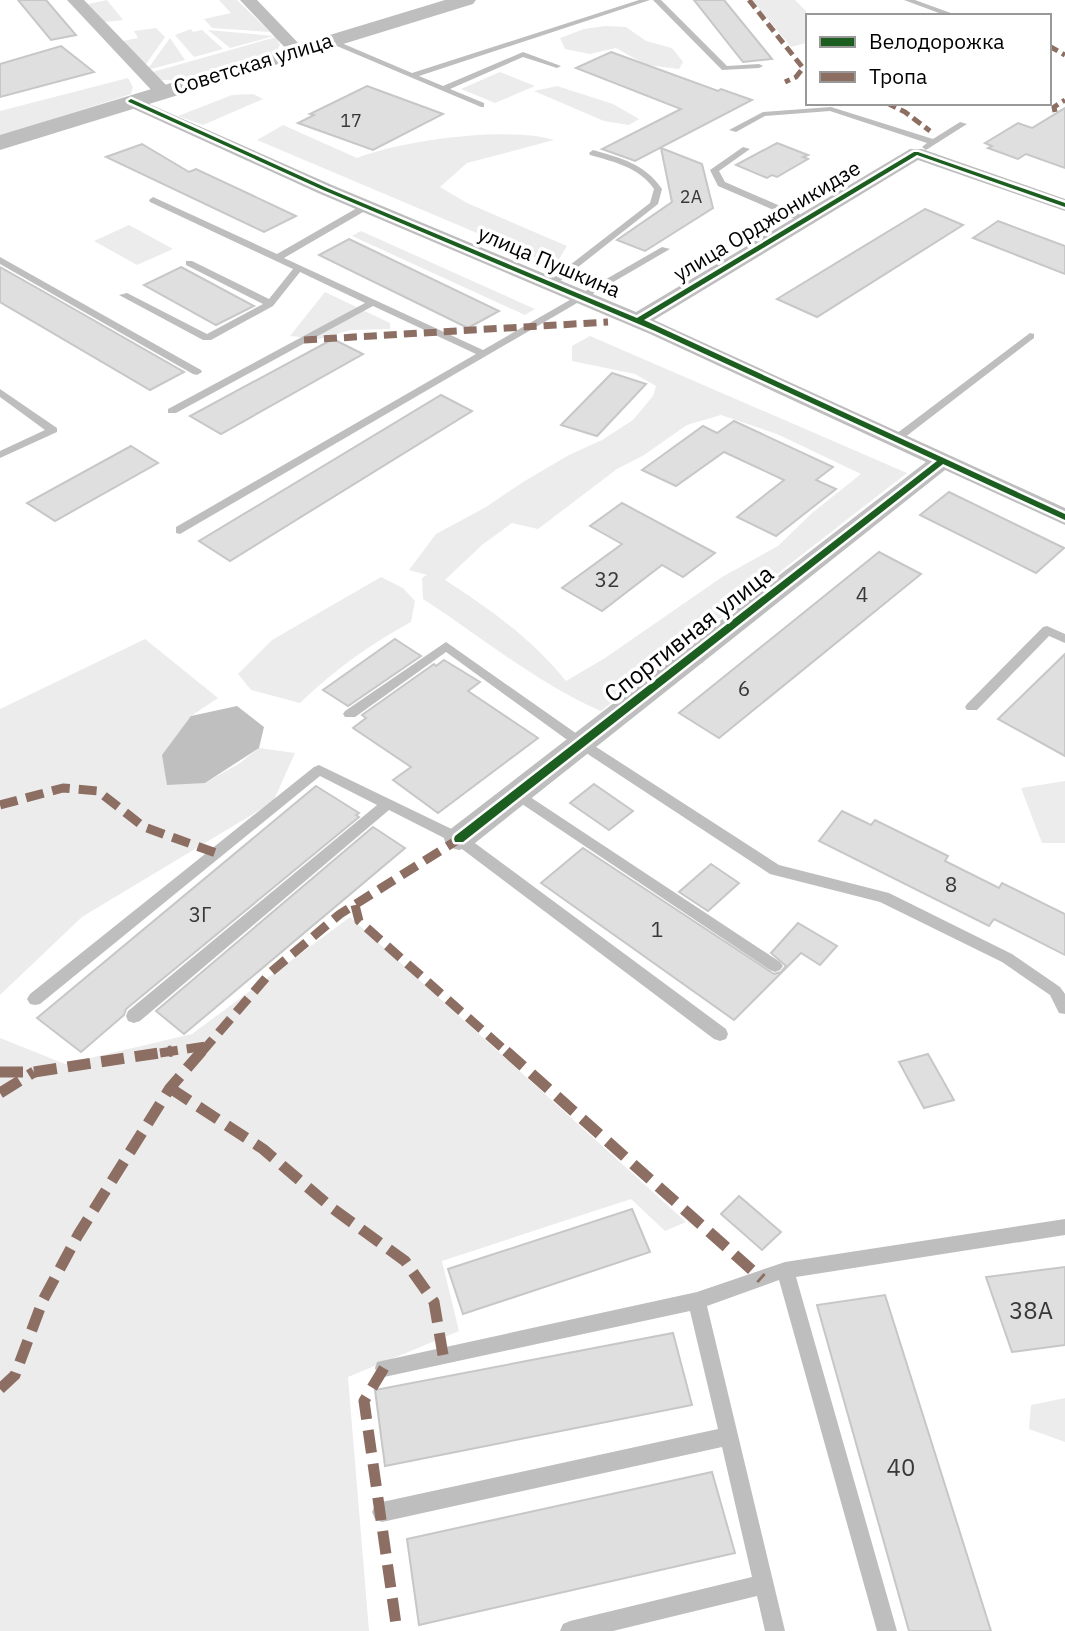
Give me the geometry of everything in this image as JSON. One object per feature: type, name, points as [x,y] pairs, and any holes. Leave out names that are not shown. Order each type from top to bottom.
[{"type":"main road","name":"Советская улица","points":[[0,143],[456,1]]},
{"type":"street","points":[[77,0],[162,91]]},
{"type":"street","points":[[248,0],[296,50]]},
{"type":"street","name":"улица Пушкина","points":[[131,101],[367,206],[637,321],[1065,516]]},
{"type":"street","points":[[924,148],[1065,205]]},
{"type":"street","name":"улица Орджоникидзе","points":[[637,321],[807,221],[924,148]]},
{"type":"street","name":"Спортивная улица","points":[[459,839],[943,460]]},
{"type":"lane","points":[[412,75],[646,0]]},
{"type":"lane","points":[[657,0],[725,68],[759,66]]},
{"type":"lane","points":[[908,0],[949,14]]},
{"type":"lane","points":[[329,41],[481,105]]},
{"type":"lane","points":[[444,89],[523,54],[557,66]]},
{"type":"lane","points":[[733,130],[763,114],[831,109],[924,148],[963,124]]},
{"type":"lane","points":[[746,149],[714,170],[721,184],[807,221]]},
{"type":"lane","points":[[551,284],[654,204],[658,189],[650,176],[632,164],[593,153]]},
{"type":"lane","points":[[153,200],[483,354]]},
{"type":"lane","points":[[277,258],[367,206]]},
{"type":"lane","points":[[180,530],[665,249]]},
{"type":"lane","points":[[0,260],[197,372]]},
{"type":"lane","points":[[189,263],[270,304]]},
{"type":"lane","points":[[124,295],[207,338],[270,304],[299,268]]},
{"type":"lane","points":[[172,411],[372,303]]},
{"type":"lane","points":[[896,439],[1030,336]]},
{"type":"lane","points":[[0,393],[53,430],[0,455]]},
{"type":"lane","points":[[972,707],[1047,630],[1065,639]]},
{"type":"lane","points":[[350,714],[446,646],[582,744],[775,870],[884,897],[1007,958],[1055,991],[1065,1008]]},
{"type":"lane","points":[[35,999],[319,771],[459,839],[720,1034]]},
{"type":"lane","points":[[518,794],[775,966]]},
{"type":"lane","points":[[134,1016],[387,804]]},
{"type":"lane","points":[[384,1368],[697,1301],[785,1270],[1065,1227]]},
{"type":"lane","points":[[785,1270],[887,1631]]},
{"type":"lane","points":[[697,1301],[775,1631]]},
{"type":"lane","points":[[382,1513],[729,1436]]},
{"type":"lane","points":[[570,1631],[764,1584]]},
{"type":"shaded area","points":[[107,0],[123,20],[105,22],[88,4]]},
{"type":"shaded area","points":[[219,0],[237,0],[270,32],[212,28],[204,19],[231,13]]},
{"type":"shaded area","points":[[752,0],[795,0],[806,11],[806,43],[791,47]]},
{"type":"shaded area","points":[[626,27],[646,41],[672,48],[683,62],[679,69],[646,65],[616,48],[590,54],[565,49],[560,38],[584,29]]},
{"type":"shaded area","points":[[156,28],[165,37],[144,67],[123,41],[138,38],[134,31]]},
{"type":"shaded area","points":[[191,29],[193,32],[202,30],[223,49],[194,57],[175,35]]},
{"type":"shaded area","points":[[208,30],[274,36],[230,48]]},
{"type":"shaded area","points":[[276,37],[280,45],[277,50],[178,80],[161,80],[149,73]]},
{"type":"shaded area","points":[[170,38],[185,60],[147,70]]},
{"type":"shaded area","points":[[500,72],[535,86],[495,103],[461,89]]},
{"type":"shaded area","points":[[128,78],[133,87],[131,94],[0,136],[0,111]]},
{"type":"shaded area","points":[[557,86],[613,104],[639,119],[629,125],[604,121],[534,91]]},
{"type":"shaded area","points":[[253,94],[263,99],[203,125],[178,116],[232,95]]},
{"type":"shaded area","points":[[283,125],[357,158],[377,151],[455,137],[510,134],[554,140],[467,163],[440,187],[467,203],[567,246],[555,266],[257,140]]},
{"type":"shaded area","points":[[129,225],[173,249],[137,265],[94,241]]},
{"type":"shaded area","points":[[361,231],[535,309],[525,315],[352,236]]},
{"type":"shaded area","points":[[325,292],[390,323],[390,329],[351,330],[320,339],[290,336]]},
{"type":"shaded area","points":[[590,336],[907,473],[601,711],[554,687],[423,599],[422,578],[427,575],[409,570],[436,534],[486,507],[569,455],[602,440],[633,420],[653,396],[656,386],[635,374],[572,361],[572,346]],"holes":[[[721,415],[777,434],[861,474],[812,513],[778,546],[722,577],[605,658],[566,681],[510,626],[445,580],[482,545],[512,523],[538,529],[617,469],[644,455],[687,425]]]},
{"type":"shaded area","points":[[381,577],[403,588],[415,601],[411,622],[352,659],[300,703],[251,690],[238,674],[272,640]]},
{"type":"shaded area","points":[[145,639],[218,698],[191,716],[205,783],[240,763],[259,748],[295,753],[273,802],[82,917],[0,995],[0,709]]},
{"type":"shaded area","points":[[237,706],[264,727],[259,748],[205,783],[167,785],[162,755],[191,716]]},
{"type":"shaded area","points":[[1065,781],[1065,843],[1042,843],[1021,788]]},
{"type":"shaded area","points":[[350,917],[686,1222],[665,1231],[631,1199],[442,1261],[459,1331],[348,1377],[369,1631],[0,1631],[0,1038],[65,1064],[192,1034]]},
{"type":"shaded area","points":[[1065,1398],[1065,1442],[1029,1429],[1031,1405]]},
{"type":"building","points":[[18,0],[46,0],[76,35],[51,40]]},
{"type":"building","points":[[694,0],[724,0],[772,59],[743,62]]},
{"type":"building","points":[[61,46],[94,72],[0,97],[0,64]]},
{"type":"building","points":[[611,52],[718,91],[721,89],[752,100],[635,161],[602,149],[681,109],[576,68]]},
{"type":"building","points":[[367,86],[443,114],[373,150],[298,123],[314,115],[310,114]]},
{"type":"building","points":[[1065,108],[1065,168],[1026,154],[1018,159],[988,148],[992,146],[985,143],[1018,123],[1032,128]]},
{"type":"building","points":[[777,143],[808,155],[803,157],[808,159],[777,177],[772,175],[767,178],[736,165]]},
{"type":"building","points":[[142,144],[189,172],[196,169],[296,216],[264,232],[106,157]]},
{"type":"building","points":[[661,148],[702,164],[713,208],[645,251],[617,240],[672,202]]},
{"type":"building","points":[[925,209],[963,225],[817,317],[777,299]]},
{"type":"building","points":[[998,221],[1065,246],[1065,274],[973,238]]},
{"type":"building","points":[[349,239],[499,311],[468,328],[319,255]]},
{"type":"building","points":[[0,267],[184,372],[150,390],[0,302]]},
{"type":"building","points":[[181,267],[254,306],[216,325],[144,285]]},
{"type":"building","points":[[333,339],[363,354],[221,434],[190,416]]},
{"type":"building","points":[[612,373],[646,384],[597,436],[561,425]]},
{"type":"building","points":[[441,395],[472,411],[230,561],[199,541]]},
{"type":"building","points":[[734,421],[833,467],[816,480],[836,489],[776,536],[737,517],[784,480],[724,452],[676,486],[642,470],[703,426],[717,433]]},
{"type":"building","points":[[131,446],[158,463],[55,521],[27,503]]},
{"type":"building","points":[[949,492],[1064,548],[1036,573],[920,515]]},
{"type":"building","points":[[622,503],[715,553],[683,577],[662,565],[602,611],[562,588],[622,544],[590,526]]},
{"type":"building","points":[[879,552],[921,574],[719,738],[679,713]]},
{"type":"building","points":[[395,639],[421,656],[348,706],[323,690]]},
{"type":"building","points":[[1065,654],[1065,756],[998,719]]},
{"type":"building","points":[[444,660],[480,682],[468,691],[538,738],[438,813],[393,780],[411,767],[353,728],[366,718],[362,715],[434,664],[436,666]]},
{"type":"building","points":[[594,784],[633,811],[609,830],[570,803]]},
{"type":"building","points":[[316,786],[359,813],[356,815],[359,817],[126,1009],[124,1015],[81,1052],[37,1018]]},
{"type":"building","points":[[842,811],[871,825],[875,820],[948,856],[945,861],[999,888],[1002,883],[1065,914],[1065,955],[994,919],[989,926],[819,841]]},
{"type":"building","points":[[373,827],[405,848],[184,1034],[156,1011]]},
{"type":"building","points":[[583,848],[774,974],[781,972],[786,966],[771,953],[798,923],[837,946],[820,965],[801,953],[734,1020],[541,883]]},
{"type":"building","points":[[711,864],[739,883],[708,911],[679,892]]},
{"type":"building","points":[[928,1054],[954,1100],[924,1108],[899,1062]]},
{"type":"building","points":[[739,1196],[781,1232],[762,1250],[721,1214]]},
{"type":"building","points":[[632,1209],[650,1252],[463,1314],[448,1269]]},
{"type":"building","points":[[1065,1267],[1065,1345],[1012,1352],[986,1277]]},
{"type":"building","points":[[885,1295],[991,1631],[909,1631],[817,1305]]},
{"type":"building","points":[[673,1333],[692,1405],[385,1466],[375,1390]]},
{"type":"building","points":[[712,1472],[735,1553],[419,1625],[407,1539]]},
{"type":"marked path","points":[[749,0],[803,68],[796,77],[785,82]]},
{"type":"marked path","points":[[1051,47],[1065,55]]},
{"type":"marked path","points":[[1055,112],[1054,107],[1065,100]]},
{"type":"marked path","points":[[891,105],[930,131]]},
{"type":"marked path","points":[[304,340],[608,322]]},
{"type":"marked path","points":[[0,805],[63,788],[98,791],[144,827],[216,853]]},
{"type":"marked path","points":[[0,1389],[15,1375],[43,1300],[78,1235],[170,1088],[271,972],[340,914],[459,839]]},
{"type":"marked path","points":[[355,905],[359,921],[762,1279]]},
{"type":"marked path","points":[[0,1072],[34,1072],[206,1046]]},
{"type":"marked path","points":[[0,1093],[34,1072]]},
{"type":"marked path","points":[[170,1088],[263,1149],[332,1208],[405,1261],[434,1302],[443,1355]]},
{"type":"marked path","points":[[384,1368],[364,1401],[397,1631]]},
{"type":"cycle path","points":[[131,101],[325,189],[658,329],[1065,517]]},
{"type":"cycle path","points":[[637,321],[916,153],[1065,205]]},
{"type":"cycle path","points":[[459,839],[943,460]]}]
